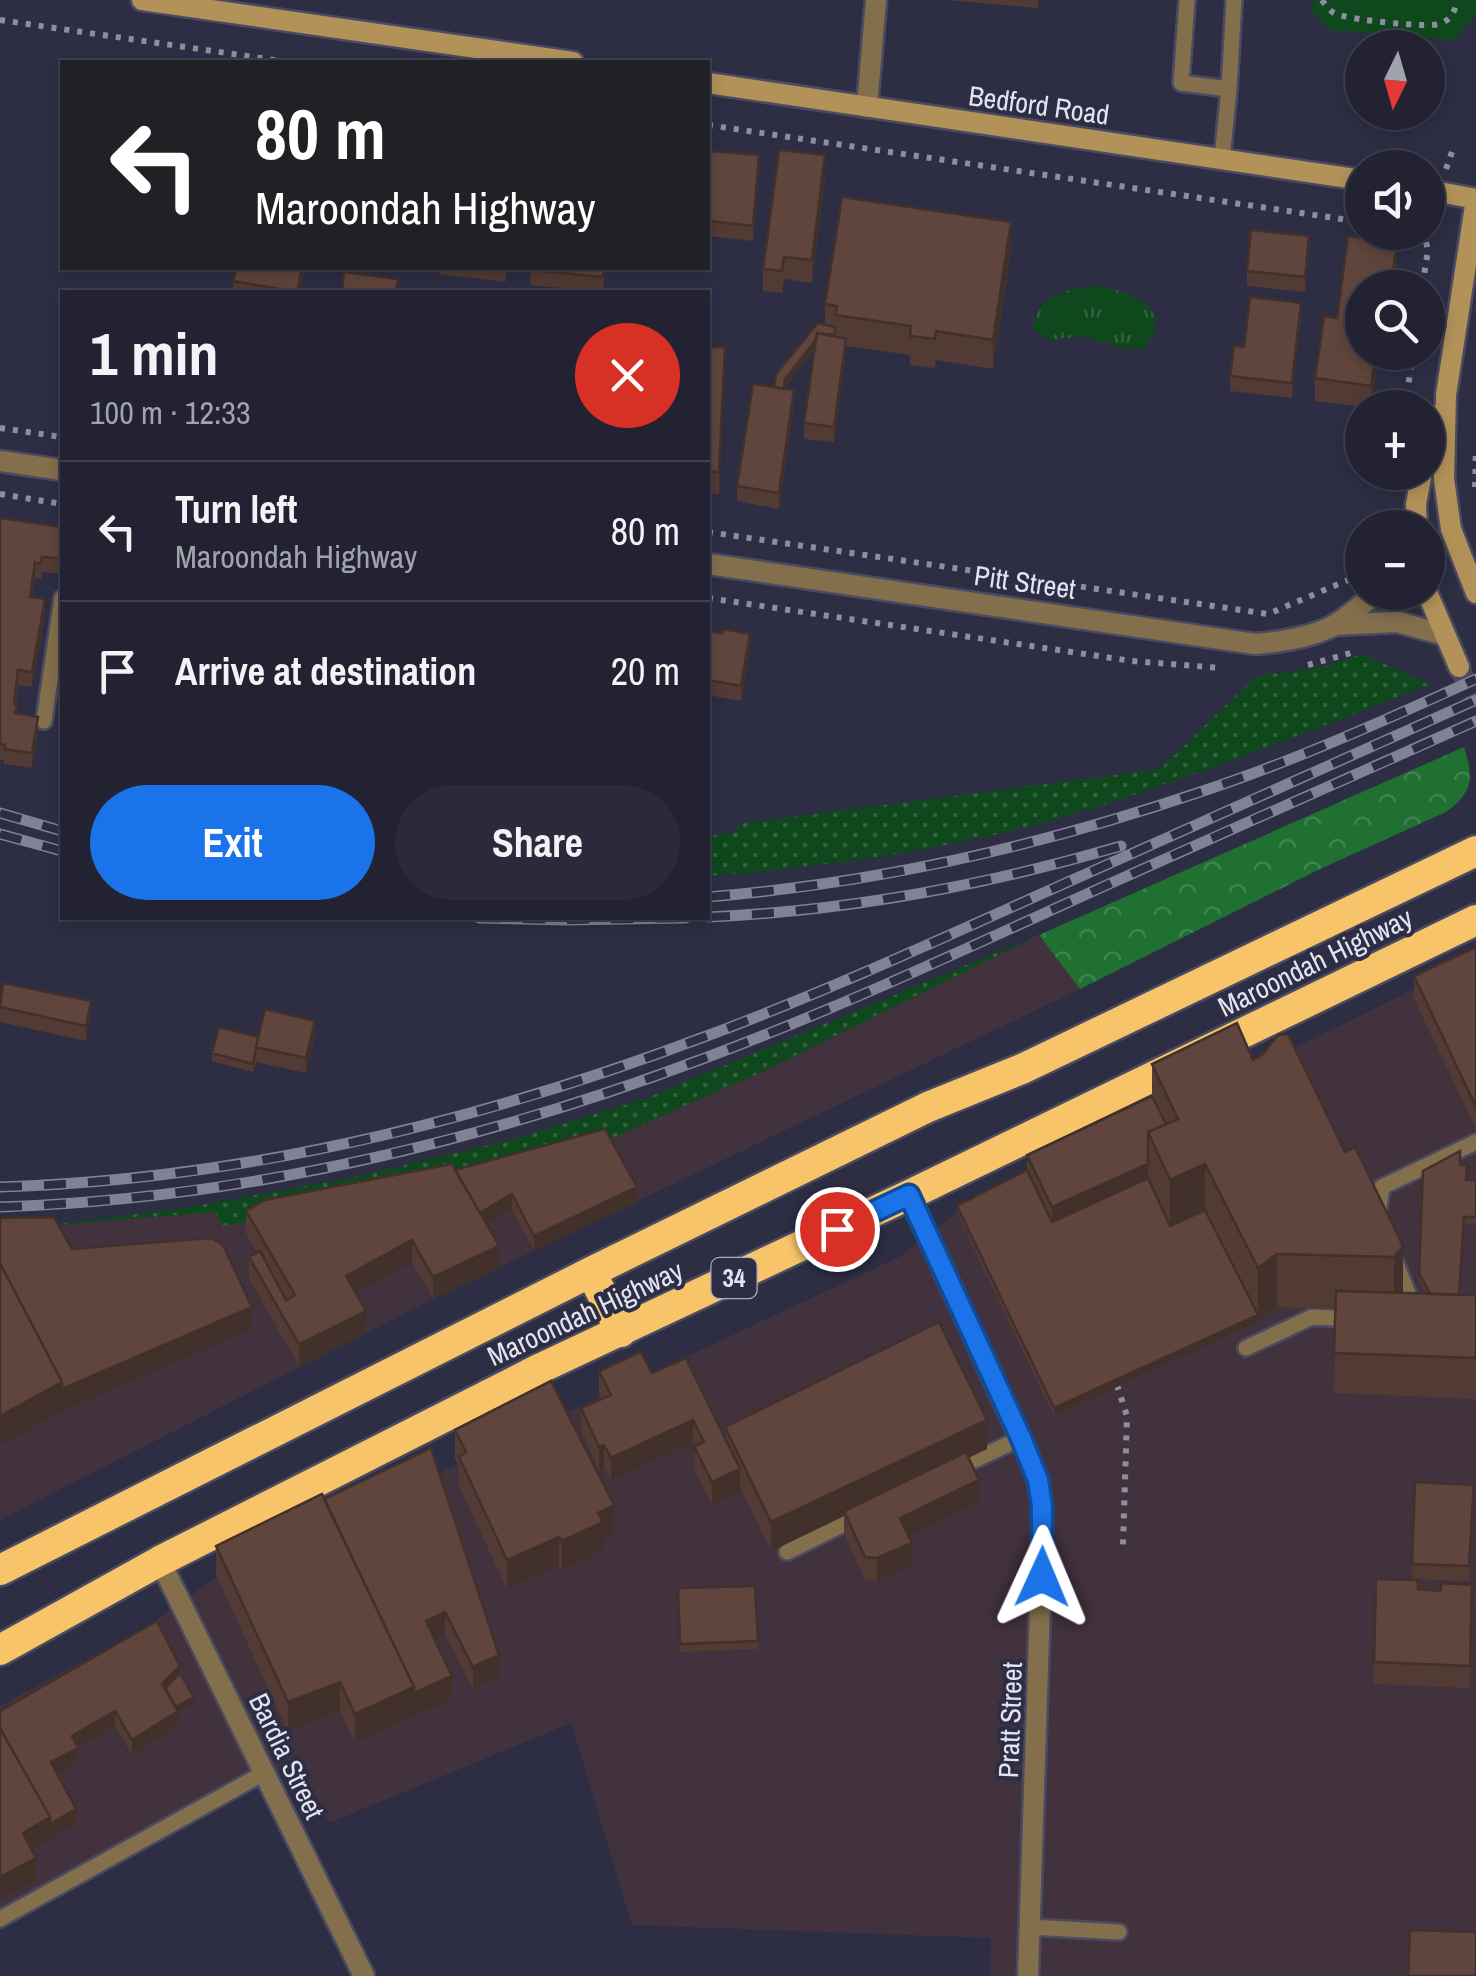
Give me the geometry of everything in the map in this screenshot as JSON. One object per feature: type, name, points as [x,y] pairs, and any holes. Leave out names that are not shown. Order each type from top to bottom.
[{"type":"highway","name":"Maroondah Highway","points":[[0,1570],[928,1107],[1024,1068],[1476,850]]},
{"type":"highway","name":"Maroondah Highway","points":[[0,1650],[160,1560],[541,1368],[1476,920]]},
{"type":"highway","points":[[591,1272],[621,1332]]},
{"type":"main road","points":[[142,0],[270,9],[562,60]]},
{"type":"main road","name":"Bedford Road","points":[[710,83],[1345,177]]},
{"type":"main road","points":[[1445,193],[1476,199],[1446,394],[1444,479],[1451,528],[1476,593]]},
{"type":"main road","points":[[1435,610],[1460,667]]},
{"type":"street","points":[[867,108],[876,0]]},
{"type":"street","points":[[0,461],[60,470]]},
{"type":"street","name":"Pitt Street","points":[[710,564],[1255,644],[1303,637],[1333,626],[1398,622],[1445,635]]},
{"type":"street","name":"Pitt Street","points":[[1333,626],[1354,610]]},
{"type":"street","name":"Pratt Street","points":[[909,1195],[1021,1438],[1038,1480],[1042,1506],[1028,1976]]},
{"type":"street","name":"Bardia Street","points":[[160,1560],[364,1976]]},
{"type":"lane","points":[[1186,0],[1181,83],[1229,89]]},
{"type":"lane","points":[[1222,159],[1234,0]]},
{"type":"lane","points":[[44,721],[60,612]]},
{"type":"lane","points":[[1384,1236],[1377,1218],[1382,1187],[1476,1142]]},
{"type":"lane","points":[[1392,1253],[1420,1323],[1402,1322]]},
{"type":"lane","points":[[1246,1348],[1312,1316],[1366,1320]]},
{"type":"lane","points":[[942,1476],[1021,1438]]},
{"type":"lane","points":[[787,1552],[874,1510]]},
{"type":"lane","points":[[0,1920],[264,1773]]},
{"type":"lane","points":[[1030,1927],[1119,1932]]},
{"type":"path","points":[[1322,0],[1327,8],[1342,16],[1430,26],[1445,22],[1457,0]]},
{"type":"path","points":[[0,20],[274,60]]},
{"type":"path","points":[[710,125],[1345,219]]},
{"type":"path","points":[[0,428],[60,437]]},
{"type":"path","points":[[0,494],[60,504]]},
{"type":"path","points":[[710,532],[1268,614],[1345,581]]},
{"type":"path","points":[[1118,1386],[1127,1416],[1124,1545]]},
{"type":"shaded area","points":[[1039,935],[1080,989],[433,1299],[0,1520],[0,1226],[215,1212],[224,1226],[762,1072]]},
{"type":"shaded area","points":[[1476,959],[1476,1976],[990,1976],[991,1938],[632,1925],[571,1723],[329,1823],[299,1764],[0,1930],[0,1706],[150,1625],[215,1578],[899,1257],[957,1213]]},
{"type":"green space","points":[[1313,0],[1476,0],[1476,16],[1454,40],[1445,39],[1445,30],[1328,30],[1312,10]]},
{"type":"green space","points":[[1092,286],[1132,296],[1152,312],[1156,322],[1144,349],[1127,349],[1081,336],[1048,340],[1033,329],[1046,302],[1071,290]]},
{"type":"green space","points":[[1362,654],[1431,684],[1191,775],[1045,822],[878,857],[710,876],[710,836],[736,832],[738,824],[1160,769],[1256,676],[1323,667]]},
{"type":"green space","points":[[1464,747],[1469,784],[1462,798],[1446,812],[1320,869],[1080,989],[1039,935]]},
{"type":"green space","points":[[1039,935],[762,1072],[598,1144],[410,1193],[223,1226],[215,1212],[41,1226],[179,1209],[350,1178],[510,1140],[644,1099]]},
{"type":"building","points":[[779,150],[825,155],[812,260],[784,257],[782,271],[763,269]]},
{"type":"building","points":[[710,151],[759,155],[753,226],[710,221]]},
{"type":"building","points":[[842,197],[1011,222],[993,340],[936,331],[935,339],[910,336],[911,326],[835,315],[837,306],[825,304]]},
{"type":"building","points":[[1251,230],[1309,236],[1305,277],[1247,271]]},
{"type":"building","points":[[1346,250],[1396,250],[1393,270],[1345,270],[1345,370],[1373,370],[1371,386],[1315,378],[1324,316],[1337,318]]},
{"type":"building","points":[[236,270],[302,270],[297,290],[233,281]]},
{"type":"building","points":[[530,270],[604,270],[603,277]]},
{"type":"building","points":[[344,272],[398,279],[396,290],[342,290]]},
{"type":"building","points":[[1250,297],[1301,303],[1292,383],[1230,376],[1234,346],[1244,347]]},
{"type":"building","points":[[818,323],[835,327],[835,335],[817,333],[785,379],[784,389],[774,387],[776,374]]},
{"type":"building","points":[[817,333],[846,339],[834,427],[804,423]]},
{"type":"building","points":[[710,347],[725,347],[719,472],[710,471]]},
{"type":"building","points":[[753,384],[794,390],[779,493],[737,486]]},
{"type":"building","points":[[0,518],[60,527],[60,548],[59,558],[42,557],[41,564],[35,562],[30,597],[45,599],[32,672],[18,670],[15,713],[38,717],[32,753],[4,749],[5,745],[0,744]]},
{"type":"building","points":[[723,629],[750,634],[741,686],[710,680],[710,631],[722,633]]},
{"type":"building","points":[[1476,947],[1476,1107],[1414,976]]},
{"type":"building","points":[[3,983],[91,1001],[86,1026],[0,1007]]},
{"type":"building","points":[[265,1009],[315,1021],[306,1058],[256,1047]]},
{"type":"building","points":[[1237,1023],[1253,1060],[1278,1035],[1289,1036],[1345,1152],[1355,1147],[1403,1246],[1394,1257],[1277,1254],[1258,1268],[1205,1164],[1170,1180],[1148,1132],[1178,1119],[1152,1064]]},
{"type":"building","points":[[219,1027],[258,1037],[253,1064],[212,1053]]},
{"type":"building","points":[[1152,1096],[1166,1124],[1148,1132],[1148,1164],[1052,1207],[1027,1155]]},
{"type":"building","points":[[605,1129],[637,1187],[534,1236],[512,1194],[480,1213],[455,1170]]},
{"type":"building","points":[[1460,1151],[1460,1165],[1467,1165],[1466,1180],[1476,1180],[1476,1217],[1464,1217],[1459,1295],[1431,1294],[1419,1273],[1423,1171]]},
{"type":"building","points":[[452,1164],[499,1246],[433,1277],[412,1240],[346,1276],[366,1311],[299,1344],[249,1257],[260,1251],[286,1300],[295,1295],[246,1211],[265,1200]]},
{"type":"building","points":[[1027,1170],[1052,1222],[1148,1178],[1170,1226],[1205,1210],[1258,1315],[1054,1408],[957,1206]]},
{"type":"building","points":[[54,1217],[72,1249],[211,1238],[223,1245],[252,1307],[62,1389],[62,1382],[0,1263],[0,1218]]},
{"type":"building","points":[[0,1263],[62,1382],[0,1416]]},
{"type":"building","points":[[1336,1291],[1476,1295],[1476,1358],[1334,1353]]},
{"type":"building","points":[[939,1322],[987,1420],[771,1522],[725,1427]]},
{"type":"building","points":[[641,1352],[652,1373],[686,1358],[740,1469],[712,1482],[694,1446],[704,1442],[693,1420],[611,1458],[604,1445],[599,1447],[581,1408],[611,1395],[599,1371]]},
{"type":"building","points":[[551,1381],[614,1505],[598,1513],[603,1522],[507,1560],[459,1457],[466,1452],[455,1430]]},
{"type":"building","points":[[431,1448],[499,1655],[473,1667],[445,1612],[426,1621],[452,1676],[414,1693],[324,1499]]},
{"type":"building","points":[[966,1452],[979,1480],[900,1518],[912,1543],[877,1558],[865,1557],[844,1511]]},
{"type":"building","points":[[1415,1482],[1474,1485],[1469,1566],[1412,1564]]},
{"type":"building","points":[[322,1494],[414,1687],[355,1714],[340,1682],[288,1702],[216,1546]]},
{"type":"building","points":[[1376,1579],[1418,1580],[1418,1589],[1440,1591],[1442,1583],[1472,1585],[1470,1666],[1374,1662]]},
{"type":"building","points":[[755,1586],[758,1641],[680,1644],[678,1588]]},
{"type":"building","points":[[157,1621],[180,1666],[162,1684],[178,1711],[132,1740],[115,1711],[72,1736],[78,1748],[51,1762],[76,1809],[50,1824],[50,1817],[0,1728],[0,1711]]},
{"type":"building","points":[[180,1673],[194,1697],[176,1707],[165,1688]]},
{"type":"building","points":[[0,1728],[50,1817],[23,1833],[36,1858],[0,1877]]},
{"type":"building","points":[[1410,1930],[1476,1932],[1476,1976],[1408,1976]]},
{"type":"tunnel","points":[[1459,667],[1476,704]]},
{"type":"railway","points":[[710,897],[896,872],[1081,829],[1272,766],[1476,679]]},
{"type":"railway","points":[[0,1187],[91,1182],[272,1158],[451,1118],[626,1065],[844,981],[1476,700]]},
{"type":"railway","points":[[0,1207],[180,1192],[358,1161],[534,1116],[620,1088],[858,996],[1476,721]]},
{"type":"railway","points":[[0,813],[60,830]]},
{"type":"railway","points":[[0,834],[60,850]]},
{"type":"railway","points":[[710,917],[812,909],[916,894],[1019,873],[1121,846]]},
{"type":"route","points":[[837,1229],[909,1195],[1038,1480],[1042,1577]]}]
